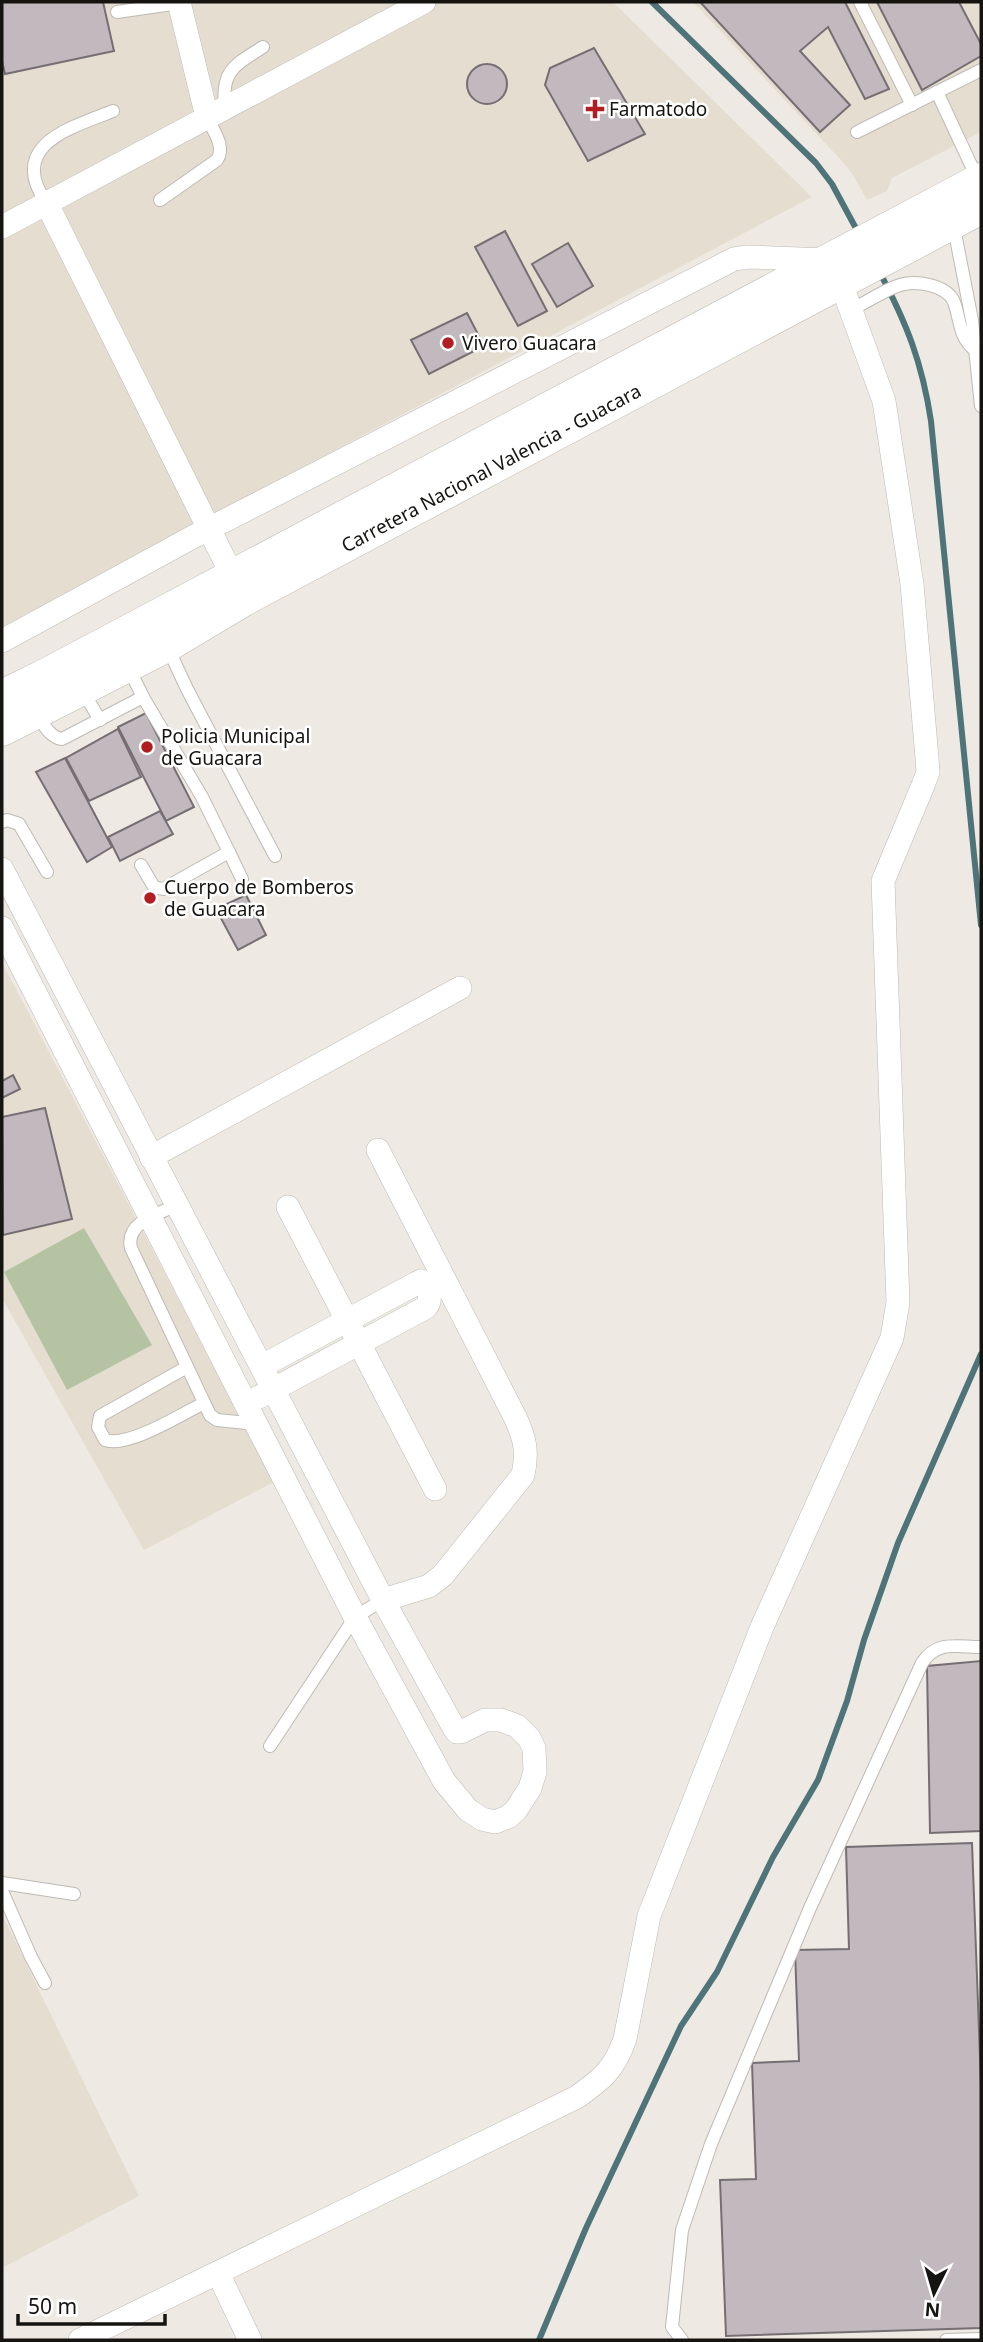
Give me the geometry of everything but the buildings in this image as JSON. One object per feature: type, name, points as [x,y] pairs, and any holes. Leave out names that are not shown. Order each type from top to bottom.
[{"type":"main road","name":"Carretera Nacional Valencia - Guacara","points":[[2,730],[22,698],[73,676],[238,588],[863,272],[953,223],[981,189]]},
{"type":"main road","name":"Carretera Nacional Valencia - Guacara","points":[[863,272],[981,189]]},
{"type":"main road","name":"Carretera Nacional Valencia - Guacara","points":[[120,652],[167,646],[238,588]]},
{"type":"street","points":[[2,227],[424,2]]},
{"type":"street","points":[[179,3],[216,113]]},
{"type":"street","points":[[47,204],[238,588]]},
{"type":"street","points":[[2,641],[210,528],[734,259],[748,257],[863,272],[912,584],[928,772],[883,881],[898,1302],[892,1338],[762,1627],[649,1916],[625,2039],[618,2059],[605,2077],[577,2097],[80,2340]]},
{"type":"street","points":[[2,869],[175,1206],[262,1366],[383,1600],[457,1732],[485,1720],[501,1720],[517,1726],[529,1738],[534,1748],[535,1772],[530,1788],[508,1818],[495,1822],[482,1819],[468,1810],[444,1782],[355,1617],[2,928]]},
{"type":"street","points":[[151,1157],[460,988]]},
{"type":"street","points":[[378,1150],[515,1417],[525,1438],[527,1458],[523,1475],[436,1581],[429,1586],[383,1600]]},
{"type":"street","points":[[288,1207],[435,1489]]},
{"type":"street","points":[[252,1413],[273,1390],[294,1377],[360,1345],[425,1308],[430,1299],[425,1285],[421,1281],[262,1366]]},
{"type":"street","points":[[218,2273],[250,2340]]},
{"type":"lane","points":[[860,2],[912,105]]},
{"type":"lane","points":[[117,12],[179,3]]},
{"type":"lane","points":[[160,200],[217,160],[222,147],[216,113],[224,81],[239,62],[263,47]]},
{"type":"lane","points":[[857,132],[981,70]]},
{"type":"lane","points":[[937,92],[981,189]]},
{"type":"lane","points":[[47,204],[37,188],[33,168],[41,148],[59,132],[113,111]]},
{"type":"lane","points":[[953,223],[972,320],[981,406]]},
{"type":"lane","points":[[863,272],[939,288],[953,298],[960,331],[967,344],[976,351]]},
{"type":"lane","points":[[167,646],[275,856]]},
{"type":"lane","points":[[120,652],[202,797],[242,879]]},
{"type":"lane","points":[[73,676],[100,720]]},
{"type":"lane","points":[[22,698],[50,733],[55,738],[62,739],[144,697]]},
{"type":"lane","points":[[2,822],[7,820],[19,824],[47,872]]},
{"type":"lane","points":[[141,865],[154,887],[163,888],[229,852]]},
{"type":"lane","points":[[175,1206],[150,1217],[132,1230],[129,1239],[210,1415],[217,1420],[252,1413]]},
{"type":"lane","points":[[187,1367],[100,1416],[98,1427],[105,1440],[114,1443],[134,1437],[204,1403]]},
{"type":"lane","points":[[270,1746],[355,1617],[383,1600]]},
{"type":"lane","points":[[682,2340],[672,2327],[682,2230],[711,2144],[810,1908],[930,1651],[939,1647],[981,1647]]},
{"type":"lane","points":[[2,1882],[74,1894]]},
{"type":"lane","points":[[2,1891],[45,1983]]},
{"type":"lane","points":[[946,2340],[981,2339]]},
{"type":"shaded area","points":[[2,2],[613,2],[812,197],[2,627]]},
{"type":"shaded area","points":[[693,2],[981,2],[981,132],[892,178],[887,191],[867,200],[852,173],[840,159]]},
{"type":"shaded area","points":[[2,962],[274,1482],[144,1550],[2,1298]]},
{"type":"shaded area","points":[[2,1914],[139,2196],[2,2268]]},
{"type":"green space","points":[[84,1228],[152,1345],[67,1390],[4,1272]]},
{"type":"waterway","points":[[652,2],[816,163],[832,184],[859,234]]},
{"type":"waterway","points":[[879,271],[912,344],[931,421],[981,925]]},
{"type":"waterway","points":[[539,2340],[586,2228],[681,2026],[717,1972],[773,1857],[818,1780],[847,1701],[864,1640],[898,1543],[981,1354]]},
{"type":"place","name":"Farmatodo","points":[[595,109]]},
{"type":"place","name":"Vivero Guacara","points":[[448,343]]},
{"type":"place","name":"Policia Municipal de Guacara","points":[[147,747]]},
{"type":"place","name":"Cuerpo de Bomberos de Guacara","points":[[150,898]]}]
